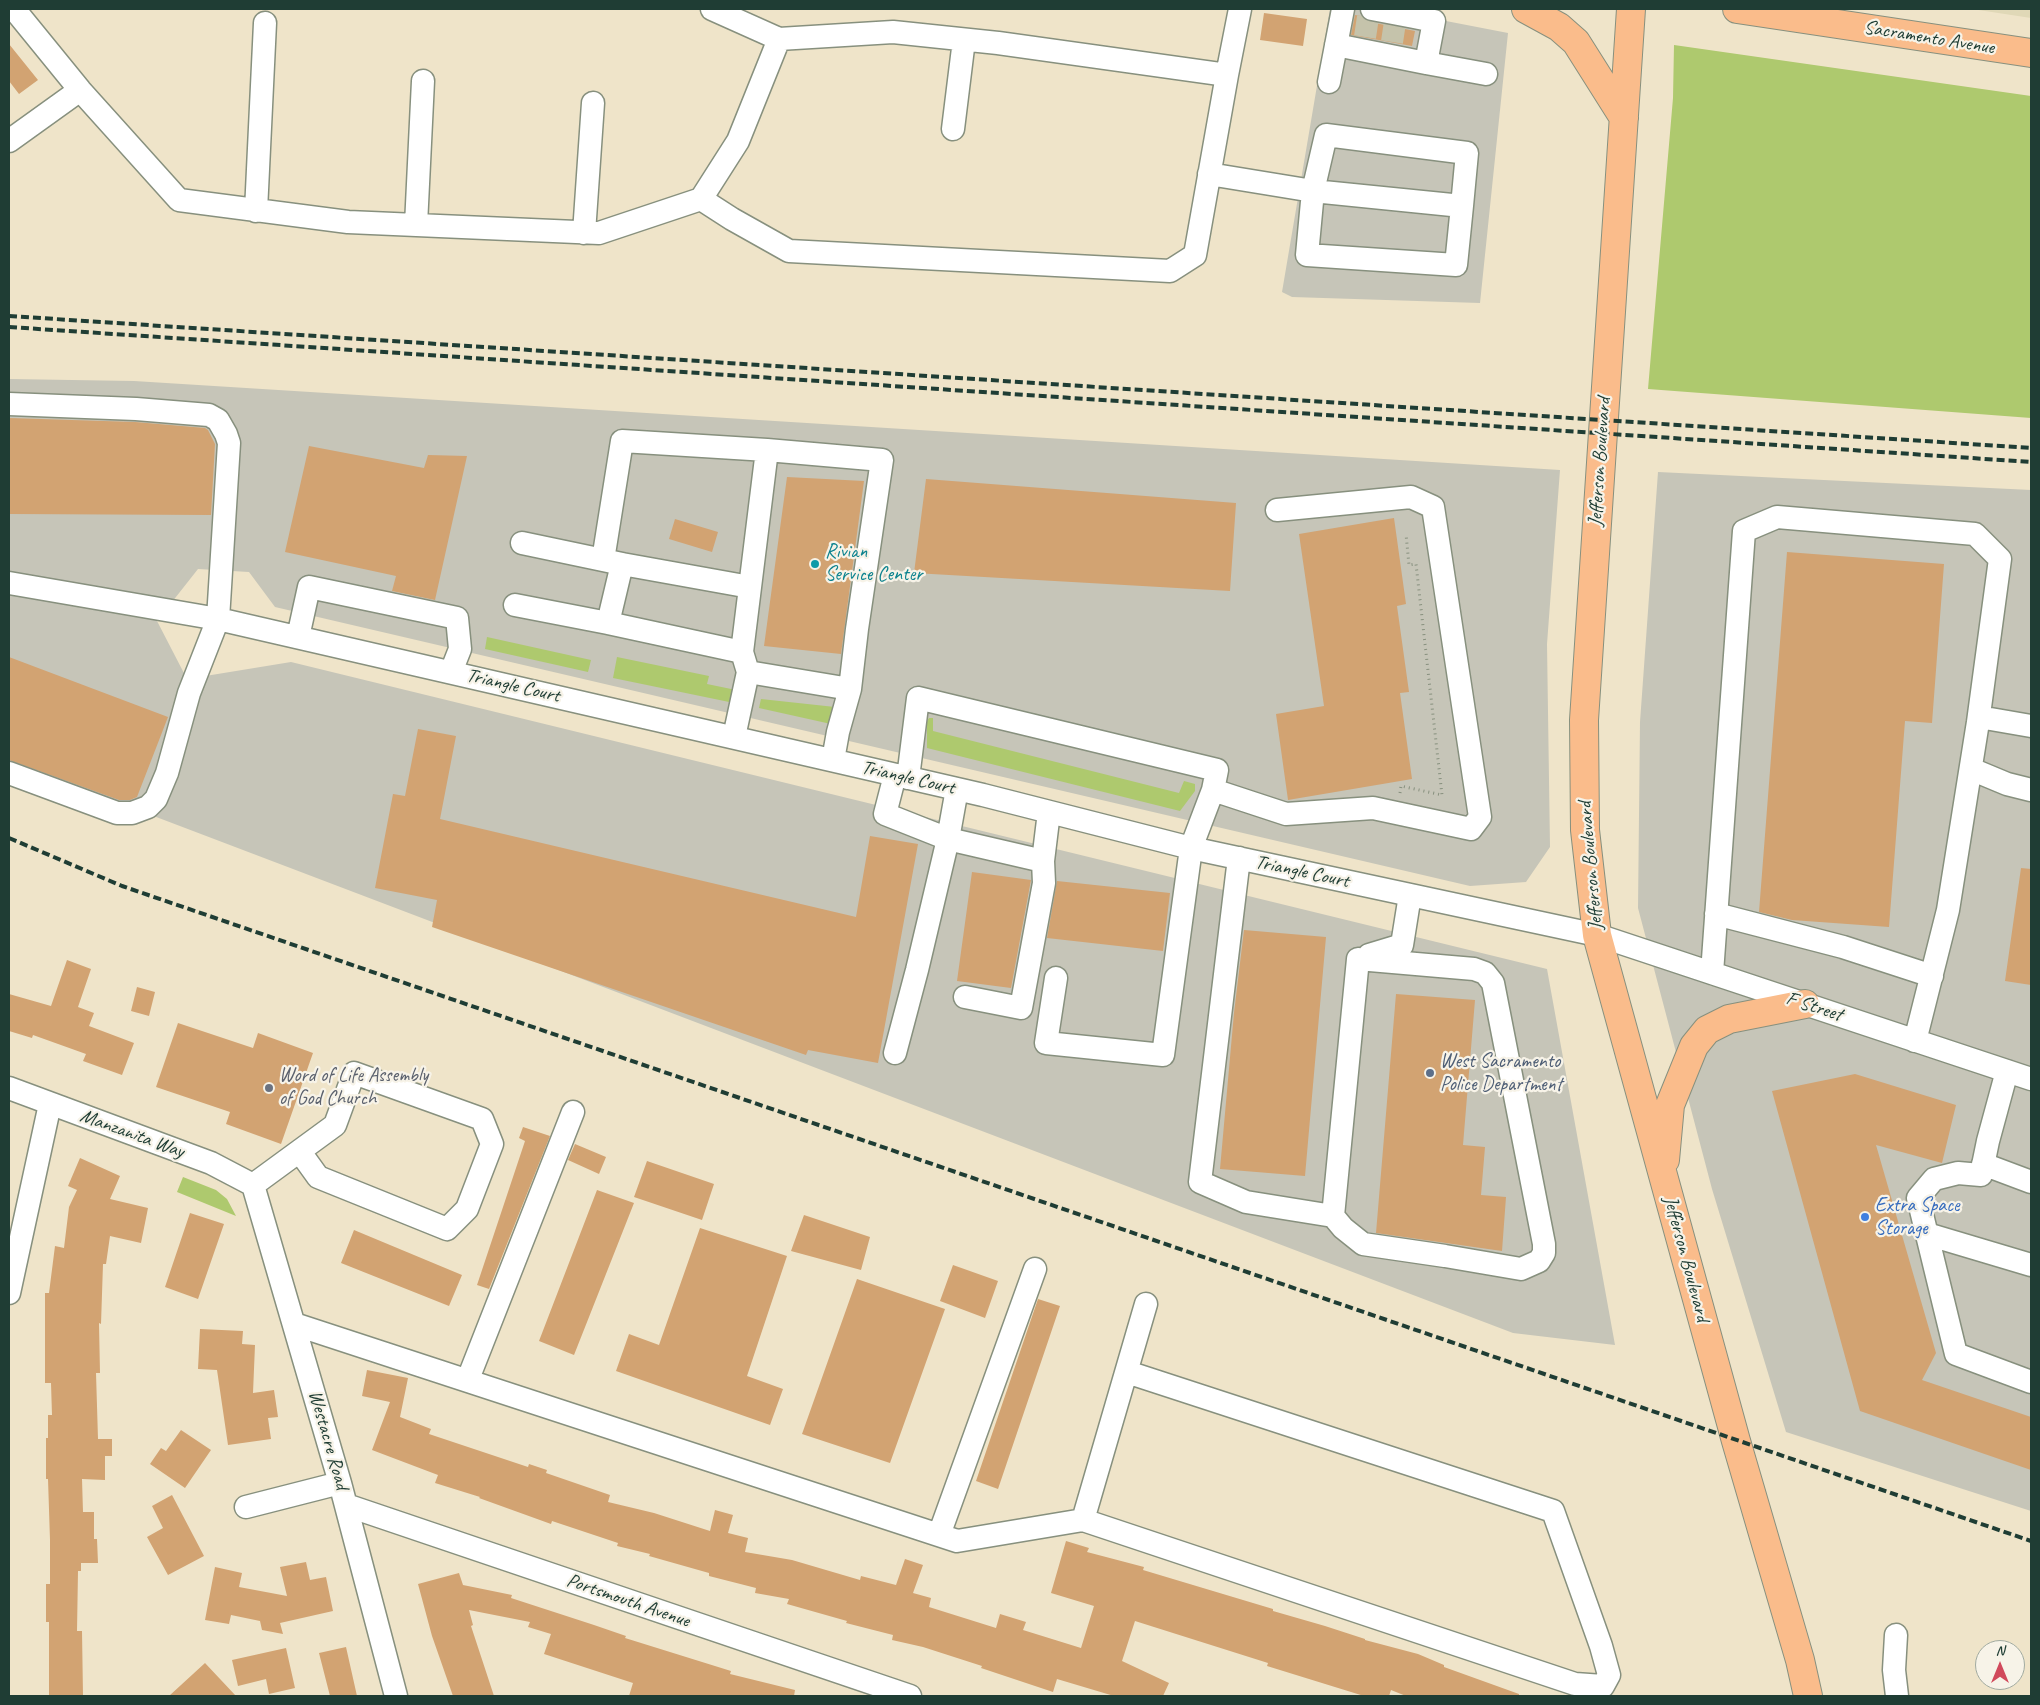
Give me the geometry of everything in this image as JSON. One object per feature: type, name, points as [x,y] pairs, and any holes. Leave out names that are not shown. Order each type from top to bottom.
[{"type":"main road","points":[[1526,9],[1559,27],[1576,42],[1624,118]]},
{"type":"main road","name":"Jefferson Boulevard","points":[[1631,9],[1584,720],[1585,830],[1597,935],[1736,1441],[1800,1660],[1808,1696]]},
{"type":"main road","name":"Sacramento Avenue","points":[[1737,9],[1775,12],[2031,53]]},
{"type":"main road","points":[[1663,1176],[1670,1105],[1694,1046],[1707,1030],[1729,1019],[1805,1004]]},
{"type":"street","points":[[712,9],[779,39],[893,32],[1227,75]]},
{"type":"street","points":[[701,199],[732,219],[788,250],[1170,271],[1195,255],[1240,9]]},
{"type":"street","points":[[1329,82],[1343,9]]},
{"type":"street","points":[[19,10],[80,90],[179,200],[348,222],[584,233],[599,233],[701,199],[738,141],[779,39]]},
{"type":"street","points":[[1336,45],[1368,25],[1400,27],[1434,21],[1426,63]]},
{"type":"street","points":[[256,211],[265,24]]},
{"type":"street","points":[[1368,25],[1400,27]]},
{"type":"street","points":[[1400,27],[1426,63],[1486,74]]},
{"type":"street","points":[[953,129],[964,40]]},
{"type":"street","points":[[416,225],[423,81]]},
{"type":"street","points":[[9,141],[80,90]]},
{"type":"street","points":[[584,233],[593,102]]},
{"type":"street","points":[[1326,135],[1467,153],[1456,265],[1307,255],[1313,191],[1326,135]]},
{"type":"street","points":[[1210,174],[1313,191],[1462,206]]},
{"type":"street","points":[[9,404],[209,415],[218,420],[229,444],[218,619],[188,693],[161,790],[156,799],[148,807],[132,813],[116,812],[9,773]]},
{"type":"street","points":[[608,623],[622,441],[767,450],[882,460],[850,690],[838,732],[833,760]]},
{"type":"street","points":[[734,737],[745,662],[750,587],[767,450]]},
{"type":"street","points":[[1213,790],[1286,814],[1373,808],[1471,829],[1480,817],[1433,507],[1411,496],[1276,510]]},
{"type":"street","points":[[1712,974],[1744,531],[1777,517],[1975,534],[2000,559],[1979,717],[1948,910],[1915,1041]]},
{"type":"street","points":[[522,543],[750,587]]},
{"type":"street","name":"Triangle Court","points":[[9,583],[218,619],[901,776],[1191,848],[1597,935]]},
{"type":"street","points":[[298,638],[309,587],[457,618],[460,649],[451,672]]},
{"type":"street","points":[[515,605],[608,623],[850,690]]},
{"type":"street","points":[[1043,861],[948,839],[885,814],[901,776],[918,698],[1217,770],[1213,790],[1191,848],[1163,1055],[1046,1043],[1056,978]]},
{"type":"street","points":[[1979,717],[2031,726]]},
{"type":"street","points":[[1971,769],[2007,784],[2031,790]]},
{"type":"street","points":[[895,1052],[917,970],[948,839],[956,789]]},
{"type":"street","points":[[965,997],[1021,1008],[1044,883],[1043,861],[1049,812]]},
{"type":"street","points":[[1239,858],[1200,1182],[1246,1202],[1333,1216],[1348,1233],[1363,1244],[1521,1269],[1539,1261],[1544,1253],[1544,1244],[1492,983],[1485,973],[1474,969],[1358,959]]},
{"type":"street","points":[[1358,959],[1402,945],[1410,895]]},
{"type":"street","points":[[1716,914],[1843,947],[1932,976]]},
{"type":"street","name":"F Street","points":[[1597,935],[2031,1079]]},
{"type":"street","points":[[1333,1216],[1358,959]]},
{"type":"street","points":[[2007,1071],[1981,1174],[1958,1173],[1934,1179],[1918,1198],[1956,1354],[2031,1382]]},
{"type":"street","points":[[253,1185],[335,1125],[354,1073],[482,1119],[492,1144],[467,1209],[447,1229],[318,1177],[300,1152]]},
{"type":"street","name":"Manzanita Way","points":[[9,1088],[211,1163],[253,1185]]},
{"type":"street","points":[[9,1292],[50,1104]]},
{"type":"street","points":[[468,1379],[573,1112]]},
{"type":"street","points":[[1983,1164],[2031,1182]]},
{"type":"street","name":"Westacre Road","points":[[253,1185],[346,1505],[396,1696]]},
{"type":"street","points":[[1927,1234],[2031,1265]]},
{"type":"street","points":[[939,1536],[1035,1269]]},
{"type":"street","points":[[1083,1520],[1146,1304]]},
{"type":"street","points":[[294,1324],[468,1379],[957,1542],[1083,1520],[1575,1684],[1612,1688],[1601,1646],[1553,1511],[1127,1372]]},
{"type":"street","points":[[246,1507],[340,1484]]},
{"type":"street","name":"Portsmouth Avenue","points":[[346,1505],[910,1696]]},
{"type":"street","points":[[1896,1635],[1894,1670],[1897,1696]]},
{"type":"path","points":[[1400,800],[1401,786],[1442,795],[1416,564],[1410,565],[1406,534]]},
{"type":"shaded area","points":[[1330,9],[1384,9],[1508,33],[1480,303],[1292,297],[1282,292]]},
{"type":"shaded area","points":[[1972,9],[2031,9],[2031,18]]},
{"type":"shaded area","points":[[9,379],[134,381],[1560,470],[1547,644],[1550,847],[1526,882],[1470,886],[275,607],[249,572],[198,569],[157,621],[187,679],[291,662],[1547,969],[1615,1345],[1513,1333],[9,761]]},
{"type":"shaded area","points":[[1658,472],[2031,490],[2031,1511],[1786,1432],[1712,1189],[1638,908],[1640,722]]},
{"type":"green space","points":[[1674,45],[2031,96],[2031,418],[1648,389],[1673,98]]},
{"type":"green space","points":[[487,637],[591,660],[588,672],[485,649]]},
{"type":"green space","points":[[617,657],[709,676],[707,684],[736,690],[734,703],[613,678]]},
{"type":"green space","points":[[761,699],[835,707],[831,724],[759,708]]},
{"type":"green space","points":[[929,718],[933,718],[933,731],[1179,793],[1184,781],[1195,784],[1195,791],[1180,811],[927,748],[927,721]]},
{"type":"green space","points":[[183,1177],[216,1190],[227,1199],[236,1216],[177,1192]]},
{"type":"building","points":[[1264,13],[1307,19],[1303,46],[1260,40]]},
{"type":"building","points":[[1355,15],[1361,16],[1370,22],[1415,31],[1412,46],[1351,35]]},
{"type":"building","points":[[9,44],[38,80],[19,94],[9,81]]},
{"type":"building","points":[[9,418],[135,422],[205,428],[215,444],[211,515],[9,514]]},
{"type":"building","points":[[309,446],[424,468],[428,455],[467,456],[435,600],[392,591],[396,576],[285,552]]},
{"type":"building","name":"Rivian Service Center","points":[[787,477],[864,481],[841,654],[764,646]]},
{"type":"building","points":[[926,479],[1236,503],[1230,591],[914,573]]},
{"type":"building","points":[[1394,518],[1406,604],[1397,606],[1409,692],[1400,693],[1412,779],[1288,800],[1276,714],[1324,706],[1299,534]]},
{"type":"building","points":[[675,519],[718,532],[712,552],[669,539]]},
{"type":"building","points":[[1787,552],[1944,564],[1932,723],[1905,721],[1889,927],[1792,920],[1759,912]]},
{"type":"building","points":[[9,657],[168,717],[137,797],[130,800],[119,800],[9,760]]},
{"type":"building","points":[[418,729],[456,736],[440,819],[856,917],[870,836],[918,844],[878,1063],[808,1050],[806,1055],[432,927],[437,900],[375,888],[393,794],[405,796]]},
{"type":"building","points":[[2021,868],[2031,869],[2031,985],[2005,981]]},
{"type":"building","points":[[972,872],[1031,880],[1011,988],[957,981]]},
{"type":"building","points":[[1057,881],[1170,893],[1163,951],[1047,938]]},
{"type":"building","points":[[1244,930],[1326,937],[1305,1176],[1220,1169],[1234,1013]]},
{"type":"building","points":[[67,960],[91,969],[78,1007],[94,1013],[89,1026],[134,1043],[122,1075],[83,1061],[86,1054],[33,1035],[32,1038],[9,1031],[9,994],[51,1006]]},
{"type":"building","points":[[137,987],[155,992],[149,1016],[131,1011]]},
{"type":"building","name":"West Sacramento Police Department","points":[[1396,994],[1475,1000],[1463,1145],[1485,1147],[1481,1195],[1506,1197],[1502,1251],[1376,1233]]},
{"type":"building","points":[[178,1023],[253,1048],[258,1033],[313,1053],[281,1144],[226,1124],[230,1112],[156,1087]]},
{"type":"building","points":[[1855,1074],[1956,1105],[1942,1163],[1876,1145],[1936,1353],[1922,1380],[2031,1417],[2031,1470],[1860,1411],[1772,1091]]},
{"type":"building","points":[[523,1127],[550,1136],[489,1289],[477,1285],[525,1141],[519,1138]]},
{"type":"building","points":[[575,1144],[606,1157],[599,1174],[568,1160]]},
{"type":"building","points":[[80,1158],[120,1176],[110,1199],[148,1208],[141,1243],[110,1236],[106,1264],[103,1264],[101,1324],[99,1323],[100,1373],[96,1373],[98,1439],[112,1439],[112,1456],[105,1456],[105,1480],[82,1479],[83,1512],[94,1512],[94,1539],[97,1539],[98,1563],[81,1563],[81,1571],[78,1571],[77,1631],[82,1631],[83,1696],[49,1696],[49,1622],[46,1622],[46,1584],[50,1584],[50,1540],[48,1479],[46,1479],[46,1438],[48,1438],[48,1415],[52,1415],[51,1383],[45,1383],[45,1293],[49,1293],[55,1246],[64,1248],[69,1207],[77,1190],[68,1186]]},
{"type":"building","points":[[647,1161],[714,1184],[702,1220],[634,1197]]},
{"type":"building","points":[[597,1190],[634,1203],[574,1355],[539,1341]]},
{"type":"building","points":[[190,1213],[224,1224],[198,1299],[165,1287]]},
{"type":"building","points":[[804,1215],[870,1237],[861,1270],[791,1251]]},
{"type":"building","points":[[700,1228],[787,1256],[747,1376],[783,1389],[770,1425],[616,1371],[629,1334],[659,1345]]},
{"type":"building","points":[[354,1230],[462,1275],[449,1306],[341,1263]]},
{"type":"building","points":[[953,1265],[998,1281],[985,1318],[940,1301]]},
{"type":"building","points":[[857,1279],[945,1309],[890,1463],[802,1434]]},
{"type":"building","points":[[1038,1299],[1060,1306],[998,1489],[976,1481]]},
{"type":"building","points":[[200,1329],[243,1331],[242,1344],[255,1345],[253,1393],[274,1390],[278,1417],[268,1418],[271,1439],[228,1445],[217,1370],[198,1369]]},
{"type":"building","points":[[367,1370],[408,1378],[400,1417],[431,1429],[429,1434],[528,1467],[529,1464],[547,1470],[546,1473],[610,1495],[608,1502],[654,1513],[710,1531],[715,1510],[733,1515],[728,1533],[748,1538],[745,1552],[792,1560],[860,1580],[861,1576],[896,1585],[905,1559],[923,1565],[913,1593],[931,1598],[929,1607],[996,1628],[1000,1614],[1026,1622],[1023,1630],[1081,1648],[1094,1606],[1051,1593],[1066,1541],[1089,1548],[1087,1552],[1144,1567],[1143,1570],[1273,1609],[1273,1611],[1365,1640],[1418,1654],[1444,1665],[1444,1667],[1519,1694],[1519,1696],[1406,1696],[1391,1690],[1389,1696],[1364,1696],[1267,1666],[1268,1663],[1135,1621],[1122,1661],[1169,1683],[1163,1696],[1114,1696],[1057,1679],[1053,1692],[981,1668],[982,1666],[923,1647],[892,1640],[893,1635],[846,1623],[847,1621],[787,1604],[789,1599],[755,1593],[756,1588],[709,1576],[709,1573],[649,1556],[650,1554],[617,1546],[618,1543],[552,1521],[551,1524],[480,1497],[435,1483],[438,1475],[372,1450],[390,1402],[362,1396]]},
{"type":"building","points":[[181,1430],[211,1450],[185,1488],[150,1464],[161,1448],[166,1451]]},
{"type":"building","points":[[172,1495],[204,1556],[168,1575],[147,1537],[163,1528],[152,1506]]},
{"type":"building","points":[[306,1562],[310,1580],[326,1577],[333,1611],[280,1623],[283,1634],[262,1630],[260,1621],[231,1615],[229,1624],[205,1620],[215,1567],[242,1573],[239,1587],[287,1596],[280,1567]]},
{"type":"building","points":[[459,1573],[463,1585],[512,1595],[511,1598],[626,1636],[625,1638],[731,1671],[730,1674],[795,1690],[794,1696],[629,1696],[633,1683],[544,1654],[551,1634],[528,1627],[530,1622],[469,1610],[473,1625],[471,1626],[494,1696],[453,1696],[432,1636],[418,1584]]},
{"type":"building","points":[[346,1647],[357,1696],[330,1696],[319,1653]]},
{"type":"building","points":[[286,1648],[295,1688],[269,1694],[266,1679],[238,1686],[232,1660]]},
{"type":"building","points":[[205,1663],[236,1696],[169,1696]]},
{"type":"tunnel","points":[[1365,37],[1368,17]]},
{"type":"tunnel","points":[[1392,42],[1395,22]]},
{"type":"railway","points":[[9,316],[2031,448]]},
{"type":"railway","points":[[9,327],[2031,462]]},
{"type":"railway","points":[[9,838],[122,886],[2031,1541]]},
{"type":"place","name":"Rivian Service Center","points":[[815,564]]},
{"type":"place","name":"West Sacramento Police Department","points":[[1430,1073]]},
{"type":"place","name":"Word of Life Assembly of God Church","points":[[269,1088]]},
{"type":"place","name":"Extra Space Storage","points":[[1865,1217]]}]
